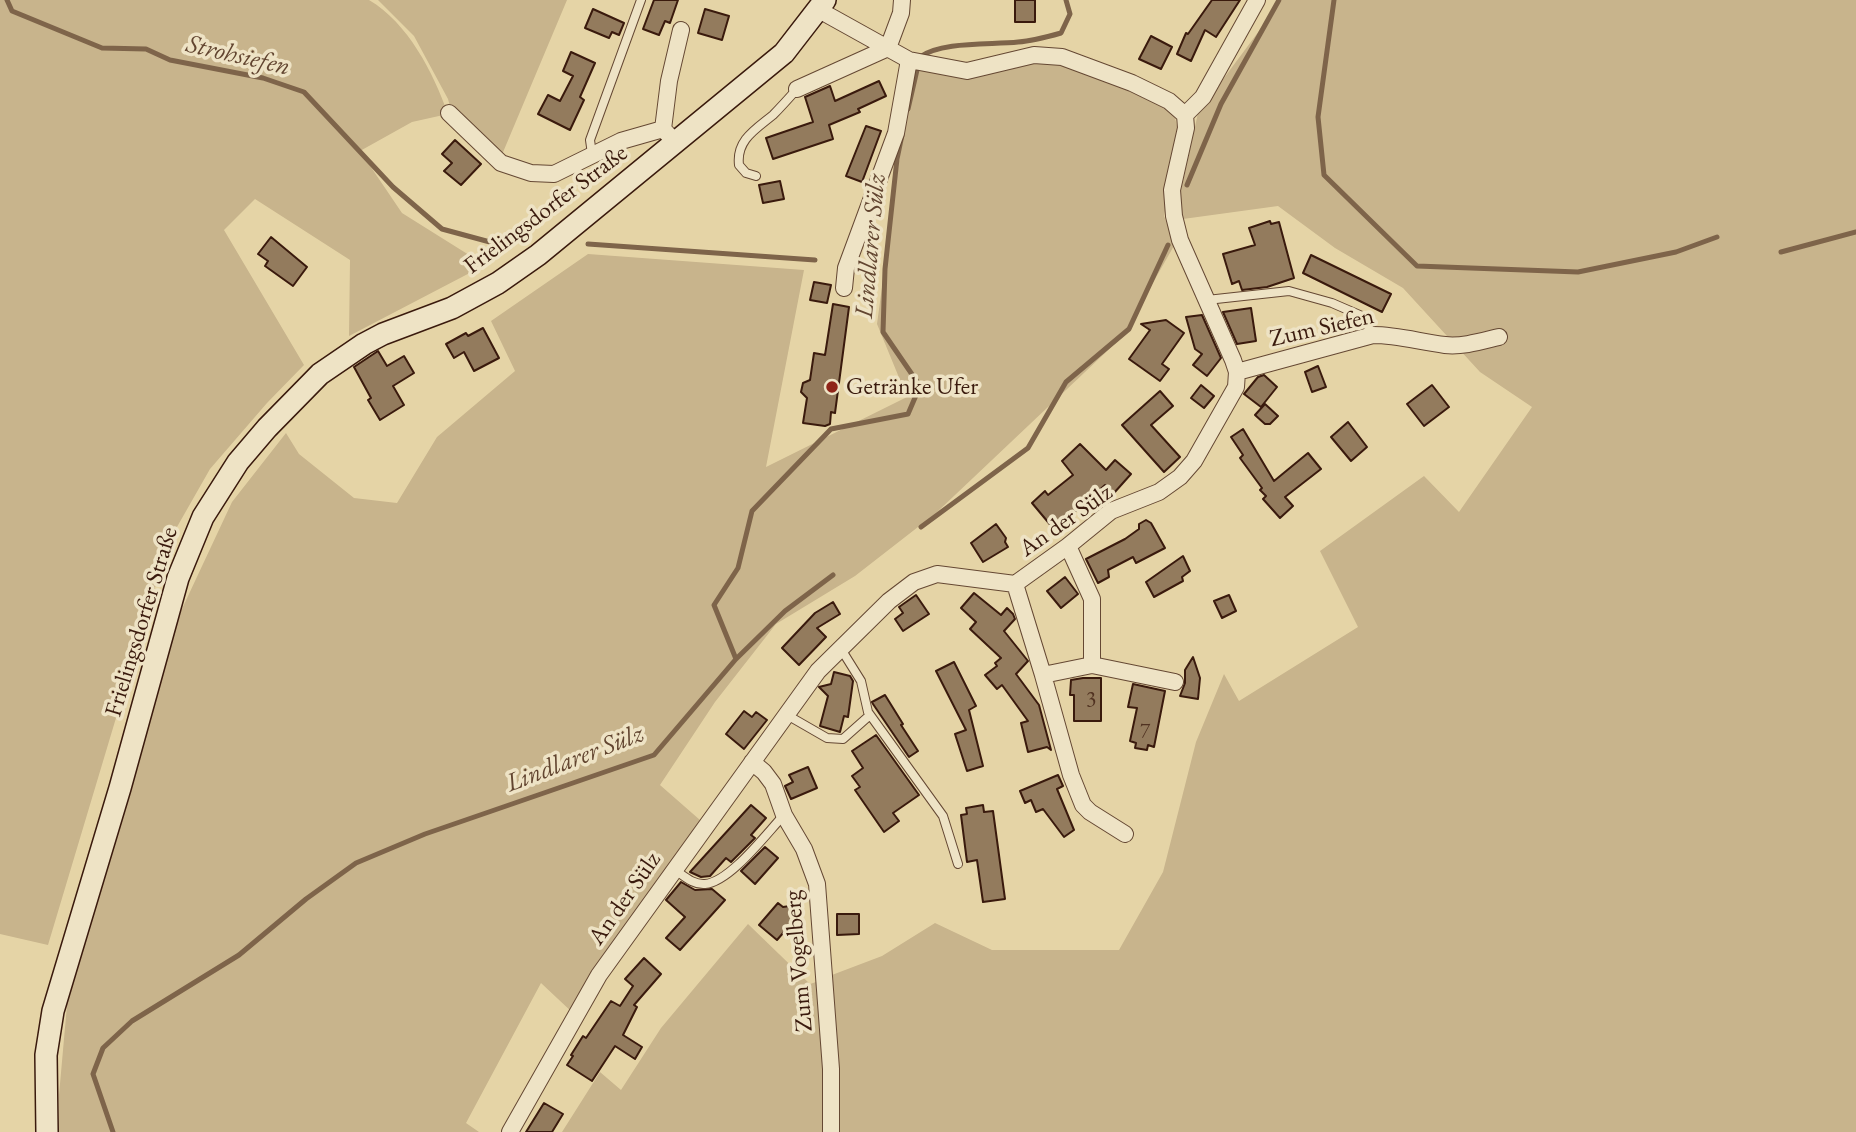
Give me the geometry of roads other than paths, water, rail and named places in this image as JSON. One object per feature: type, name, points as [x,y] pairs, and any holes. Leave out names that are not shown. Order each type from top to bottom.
[{"type":"main road","name":"Frielingsdorfer Straße","points":[[47,1132],[46,1055],[53,1011],[120,788],[178,578],[191,542],[216,494],[267,428],[299,394],[329,368],[383,334],[452,308],[498,283],[538,256],[670,136],[784,53],[822,5]]},
{"type":"street","points":[[797,89],[888,48],[901,13],[902,0]]},
{"type":"street","points":[[1185,115],[1203,97],[1257,0]]},
{"type":"street","points":[[822,5],[909,60],[967,71],[1034,55],[1062,57],[1132,83],[1169,101],[1185,115],[1186,128],[1172,190],[1174,216],[1180,240],[1237,372]]},
{"type":"street","points":[[449,113],[501,163],[531,173],[554,174],[621,141],[670,136],[668,80],[681,30]]},
{"type":"street","points":[[844,288],[846,268],[896,133],[909,60]]},
{"type":"street","name":"Zum Siefen","points":[[1237,372],[1373,335],[1391,335],[1447,345],[1500,337]]},
{"type":"street","name":"An der Sülz","points":[[510,1132],[599,975],[818,671],[889,601],[914,582],[937,574],[1014,584],[1068,546],[1111,511],[1159,492],[1180,477],[1194,461],[1236,387],[1237,372]]},
{"type":"street","points":[[1068,546],[1092,599],[1092,665]]},
{"type":"street","points":[[1014,584],[1083,805],[1125,834]]},
{"type":"street","points":[[1042,675],[1092,665],[1175,681]]},
{"type":"street","name":"Zum Vogelberg","points":[[752,762],[773,784],[784,815],[804,849],[817,884],[831,1069],[831,1132]]},
{"type":"lane","points":[[592,154],[590,140],[641,0]]},
{"type":"lane","points":[[757,176],[746,173],[739,165],[741,147],[754,129],[797,89]]},
{"type":"lane","points":[[1207,300],[1289,292],[1332,303],[1362,316],[1373,335]]},
{"type":"lane","points":[[841,649],[862,681],[870,715],[943,816],[958,864]]},
{"type":"lane","points":[[787,715],[827,738],[843,740],[870,715]]},
{"type":"lane","points":[[673,870],[694,883],[706,884],[726,875],[784,815]]},
{"type":"waterway","name":"Strohsiefen","points":[[7,0],[12,11],[102,48],[146,49],[170,60],[263,78],[304,92],[393,187],[442,229],[501,245]]},
{"type":"waterway","name":"Lindlarer Sülz","points":[[908,109],[920,57],[940,48],[1040,39],[1061,33],[1070,14],[1066,0]]},
{"type":"waterway","points":[[1187,185],[1221,104],[1279,0]]},
{"type":"waterway","points":[[1334,0],[1318,117],[1324,175],[1417,266],[1578,272],[1676,252],[1717,237]]},
{"type":"waterway","name":"Lindlarer Sülz","points":[[113,1132],[93,1074],[103,1048],[132,1021],[239,955],[306,899],[356,863],[425,834],[654,755],[736,659],[714,605],[738,568],[752,511],[831,429],[908,414],[920,386],[883,332],[885,269],[902,135]]},
{"type":"waterway","points":[[1781,252],[1856,232]]},
{"type":"waterway","name":"Strohsiefen","points":[[588,244],[815,260]]},
{"type":"waterway","points":[[921,527],[1028,448],[1066,382],[1129,329],[1168,245]]},
{"type":"waterway","points":[[736,659],[785,611],[833,575]]},
{"type":"place","name":"Getränke Ufer","points":[[832,387]]}]
